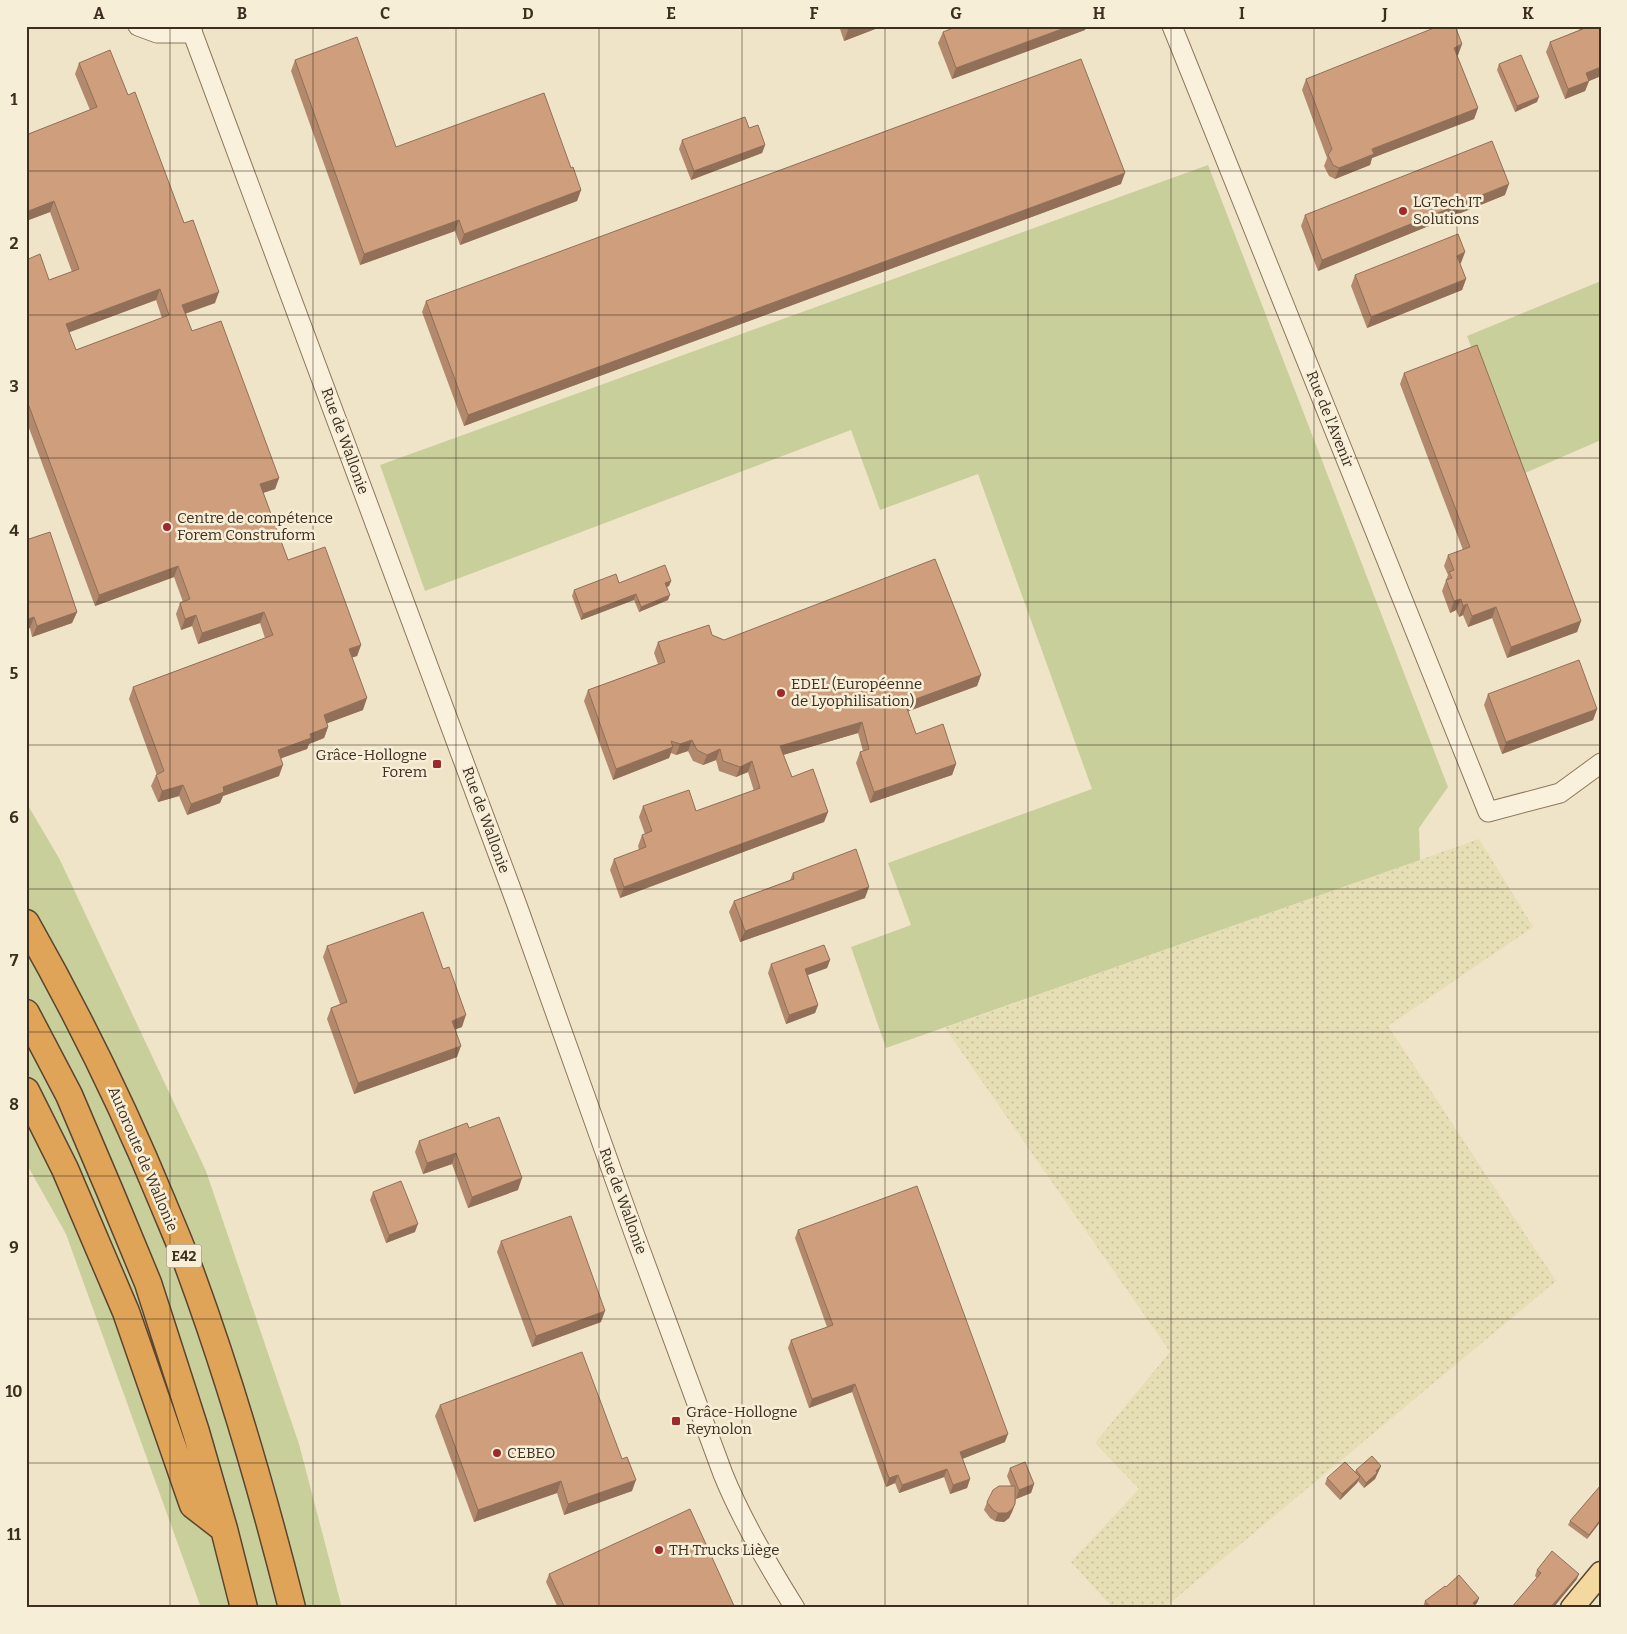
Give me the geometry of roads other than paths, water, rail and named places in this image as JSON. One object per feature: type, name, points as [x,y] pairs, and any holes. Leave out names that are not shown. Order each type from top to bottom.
[{"type":"highway","name":"Autoroute de Wallonie","points":[[26,923],[62,985],[107,1076],[150,1172],[189,1267],[239,1413],[292,1608]]},
{"type":"highway","points":[[26,1013],[69,1095],[148,1283],[196,1432],[244,1608]]},
{"type":"highway","points":[[26,1091],[65,1169],[126,1312],[193,1505],[224,1529]]},
{"type":"main road","points":[[1572,1608],[1601,1573]]},
{"type":"street","points":[[138,26],[157,33],[191,30]]},
{"type":"street","name":"Rue de l'Avenir","points":[[1172,26],[1488,812],[1560,793],[1601,763]]},
{"type":"street","name":"Rue de Wallonie","points":[[191,30],[517,905],[634,1233],[723,1474],[755,1541],[795,1608]]},
{"type":"place","name":"LGTech IT Solutions","points":[[1403,211]]},
{"type":"place","name":"Centre de compétence Forem Construform","points":[[167,527]]},
{"type":"place","name":"EDEL (Européenne de Lyophilisation)","points":[[781,693]]},
{"type":"place","name":"Grâce-Hollogne Forem","points":[[437,764]]},
{"type":"place","name":"Grâce-Hollogne Reynolon","points":[[676,1421]]},
{"type":"place","name":"CEBEO","points":[[497,1453]]},
{"type":"place","name":"TH Trucks Liège","points":[[659,1550]]}]
